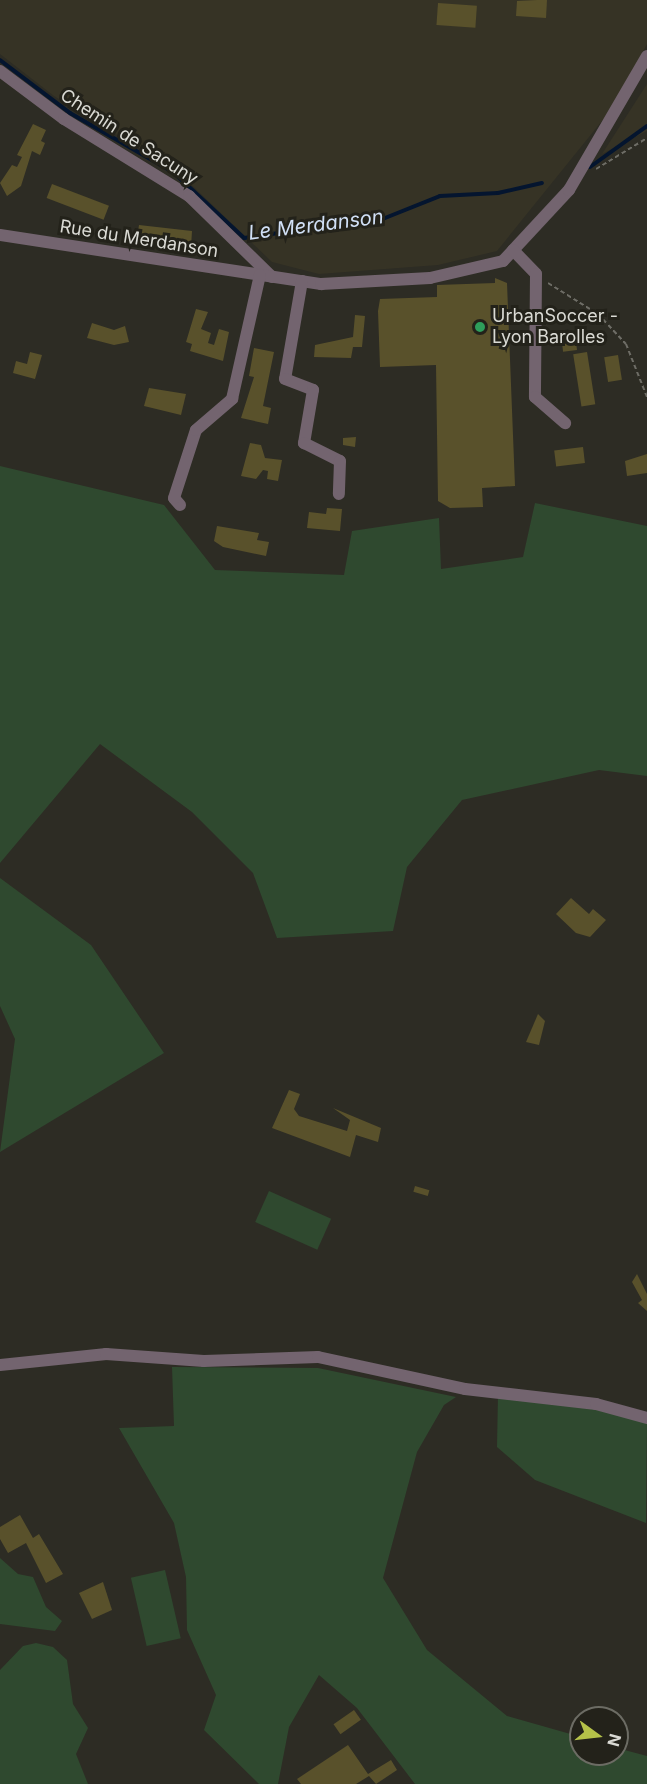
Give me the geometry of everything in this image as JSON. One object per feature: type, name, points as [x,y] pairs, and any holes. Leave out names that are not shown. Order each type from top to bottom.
[{"type":"street","points":[[180,504],[174,498],[196,430],[232,399],[266,276],[302,281],[374,284],[429,278],[502,261],[576,178],[647,56]]},
{"type":"street","name":"Chemin de Sacuny","points":[[0,70],[64,118],[189,196],[266,276]]},
{"type":"street","name":"Rue du Merdanson","points":[[0,235],[266,276]]},
{"type":"street","points":[[513,250],[536,274],[535,397],[565,423]]},
{"type":"street","points":[[302,281],[285,379],[313,390],[304,443],[340,460],[339,494]]},
{"type":"street","points":[[0,1365],[106,1354],[204,1360],[318,1357],[465,1389],[596,1404],[647,1418]]},
{"type":"path","points":[[576,178],[647,138]]},
{"type":"path","points":[[536,274],[598,314],[626,344],[647,397]]},
{"type":"shaded area","points":[[0,0],[647,0],[647,44],[614,106],[497,251],[438,265],[319,274],[272,262],[179,173],[54,96],[0,54]]},
{"type":"shaded area","points":[[647,84],[647,131],[602,154]]},
{"type":"green space","points":[[0,466],[164,505],[215,570],[344,575],[352,531],[439,518],[441,569],[523,557],[535,503],[647,526],[647,776],[599,770],[462,800],[407,867],[393,931],[277,938],[253,873],[192,812],[100,744],[0,863]]},
{"type":"green space","points":[[0,878],[91,945],[164,1053],[0,1152],[15,1039],[0,1006]]},
{"type":"green space","points":[[269,1191],[331,1219],[317,1250],[255,1222]]},
{"type":"green space","points":[[172,1367],[318,1368],[456,1397],[444,1405],[417,1452],[383,1578],[427,1650],[507,1716],[569,1734],[569,1766],[629,1766],[629,1751],[647,1756],[647,1784],[415,1784],[357,1708],[319,1675],[289,1727],[278,1784],[259,1784],[204,1730],[216,1695],[187,1630],[186,1577],[174,1523],[119,1428],[174,1426]]},
{"type":"green space","points":[[498,1395],[596,1404],[647,1422],[646,1523],[535,1480],[497,1447]]},
{"type":"green space","points":[[0,1558],[18,1574],[33,1577],[46,1607],[62,1621],[55,1631],[0,1624]]},
{"type":"green space","points":[[165,1570],[181,1638],[147,1646],[131,1578]]},
{"type":"green space","points":[[36,1643],[53,1647],[67,1660],[73,1704],[88,1728],[76,1754],[88,1784],[0,1784],[0,1670],[23,1646]]},
{"type":"building","points":[[547,0],[546,18],[516,16],[517,1]]},
{"type":"building","points":[[438,3],[477,6],[475,28],[436,25]]},
{"type":"building","points":[[33,124],[46,130],[41,141],[45,143],[40,155],[32,151],[21,186],[7,196],[0,183],[12,165],[17,167],[22,157],[17,155]]},
{"type":"building","points":[[52,184],[109,206],[104,220],[47,198]]},
{"type":"building","points":[[139,225],[192,231],[191,247],[144,241],[137,238]]},
{"type":"building","points":[[495,278],[507,283],[515,486],[482,488],[483,507],[450,508],[438,501],[436,365],[380,367],[378,311],[380,299],[437,297],[437,285],[495,283]]},
{"type":"building","points":[[196,309],[208,312],[201,329],[211,333],[208,343],[214,345],[219,329],[229,332],[223,361],[190,351],[192,344],[186,342]]},
{"type":"building","points":[[355,315],[365,316],[362,347],[353,347],[351,358],[314,357],[315,345],[353,337]]},
{"type":"building","points":[[92,323],[114,330],[125,326],[129,342],[114,345],[87,338]]},
{"type":"building","points":[[576,342],[577,350],[563,352],[562,344]]},
{"type":"building","points":[[254,348],[274,352],[263,406],[271,408],[268,424],[241,418],[254,377],[249,376]]},
{"type":"building","points":[[30,352],[42,355],[35,379],[13,373],[16,361],[27,364]]},
{"type":"building","points":[[587,352],[595,404],[581,407],[573,354]]},
{"type":"building","points":[[618,355],[622,380],[608,382],[604,357]]},
{"type":"building","points":[[149,388],[186,394],[181,415],[144,406]]},
{"type":"building","points":[[356,437],[355,447],[343,445],[343,438]]},
{"type":"building","points":[[250,443],[261,445],[265,458],[282,460],[278,481],[267,479],[268,471],[263,470],[256,479],[241,476]]},
{"type":"building","points":[[583,447],[585,463],[556,466],[554,451]]},
{"type":"building","points":[[647,454],[647,473],[627,476],[625,461]]},
{"type":"building","points":[[327,508],[342,509],[340,531],[307,528],[309,512],[326,514]]},
{"type":"building","points":[[217,526],[259,533],[257,540],[269,542],[266,556],[223,547],[214,541]]},
{"type":"building","points":[[571,898],[589,914],[593,909],[606,920],[590,937],[576,933],[556,914]]},
{"type":"building","points":[[538,1014],[545,1021],[539,1045],[526,1042]]},
{"type":"building","points":[[289,1090],[300,1094],[294,1109],[299,1116],[347,1131],[350,1120],[333,1108],[381,1128],[378,1142],[356,1135],[350,1157],[272,1128]]},
{"type":"building","points":[[415,1186],[429,1190],[428,1196],[413,1192]]},
{"type":"building","points":[[637,1274],[647,1294],[647,1311],[638,1303],[642,1300],[632,1282]]},
{"type":"building","points":[[20,1515],[33,1538],[39,1534],[63,1574],[46,1583],[26,1543],[8,1553],[0,1539],[0,1527]]},
{"type":"building","points":[[103,1582],[112,1610],[92,1619],[79,1593]]},
{"type":"building","points":[[354,1710],[361,1720],[340,1734],[334,1724]]},
{"type":"building","points":[[348,1745],[368,1774],[391,1760],[397,1770],[376,1784],[369,1776],[356,1784],[301,1784],[297,1779]]},
{"type":"waterway","name":"Le Merdanson","points":[[0,60],[70,113],[173,172],[244,238],[385,218],[440,196],[498,193],[542,183]]},
{"type":"waterway","name":"Le Merdanson","points":[[590,167],[647,126]]},
{"type":"place","name":"UrbanSoccer - Lyon Barolles","points":[[480,327]]}]
